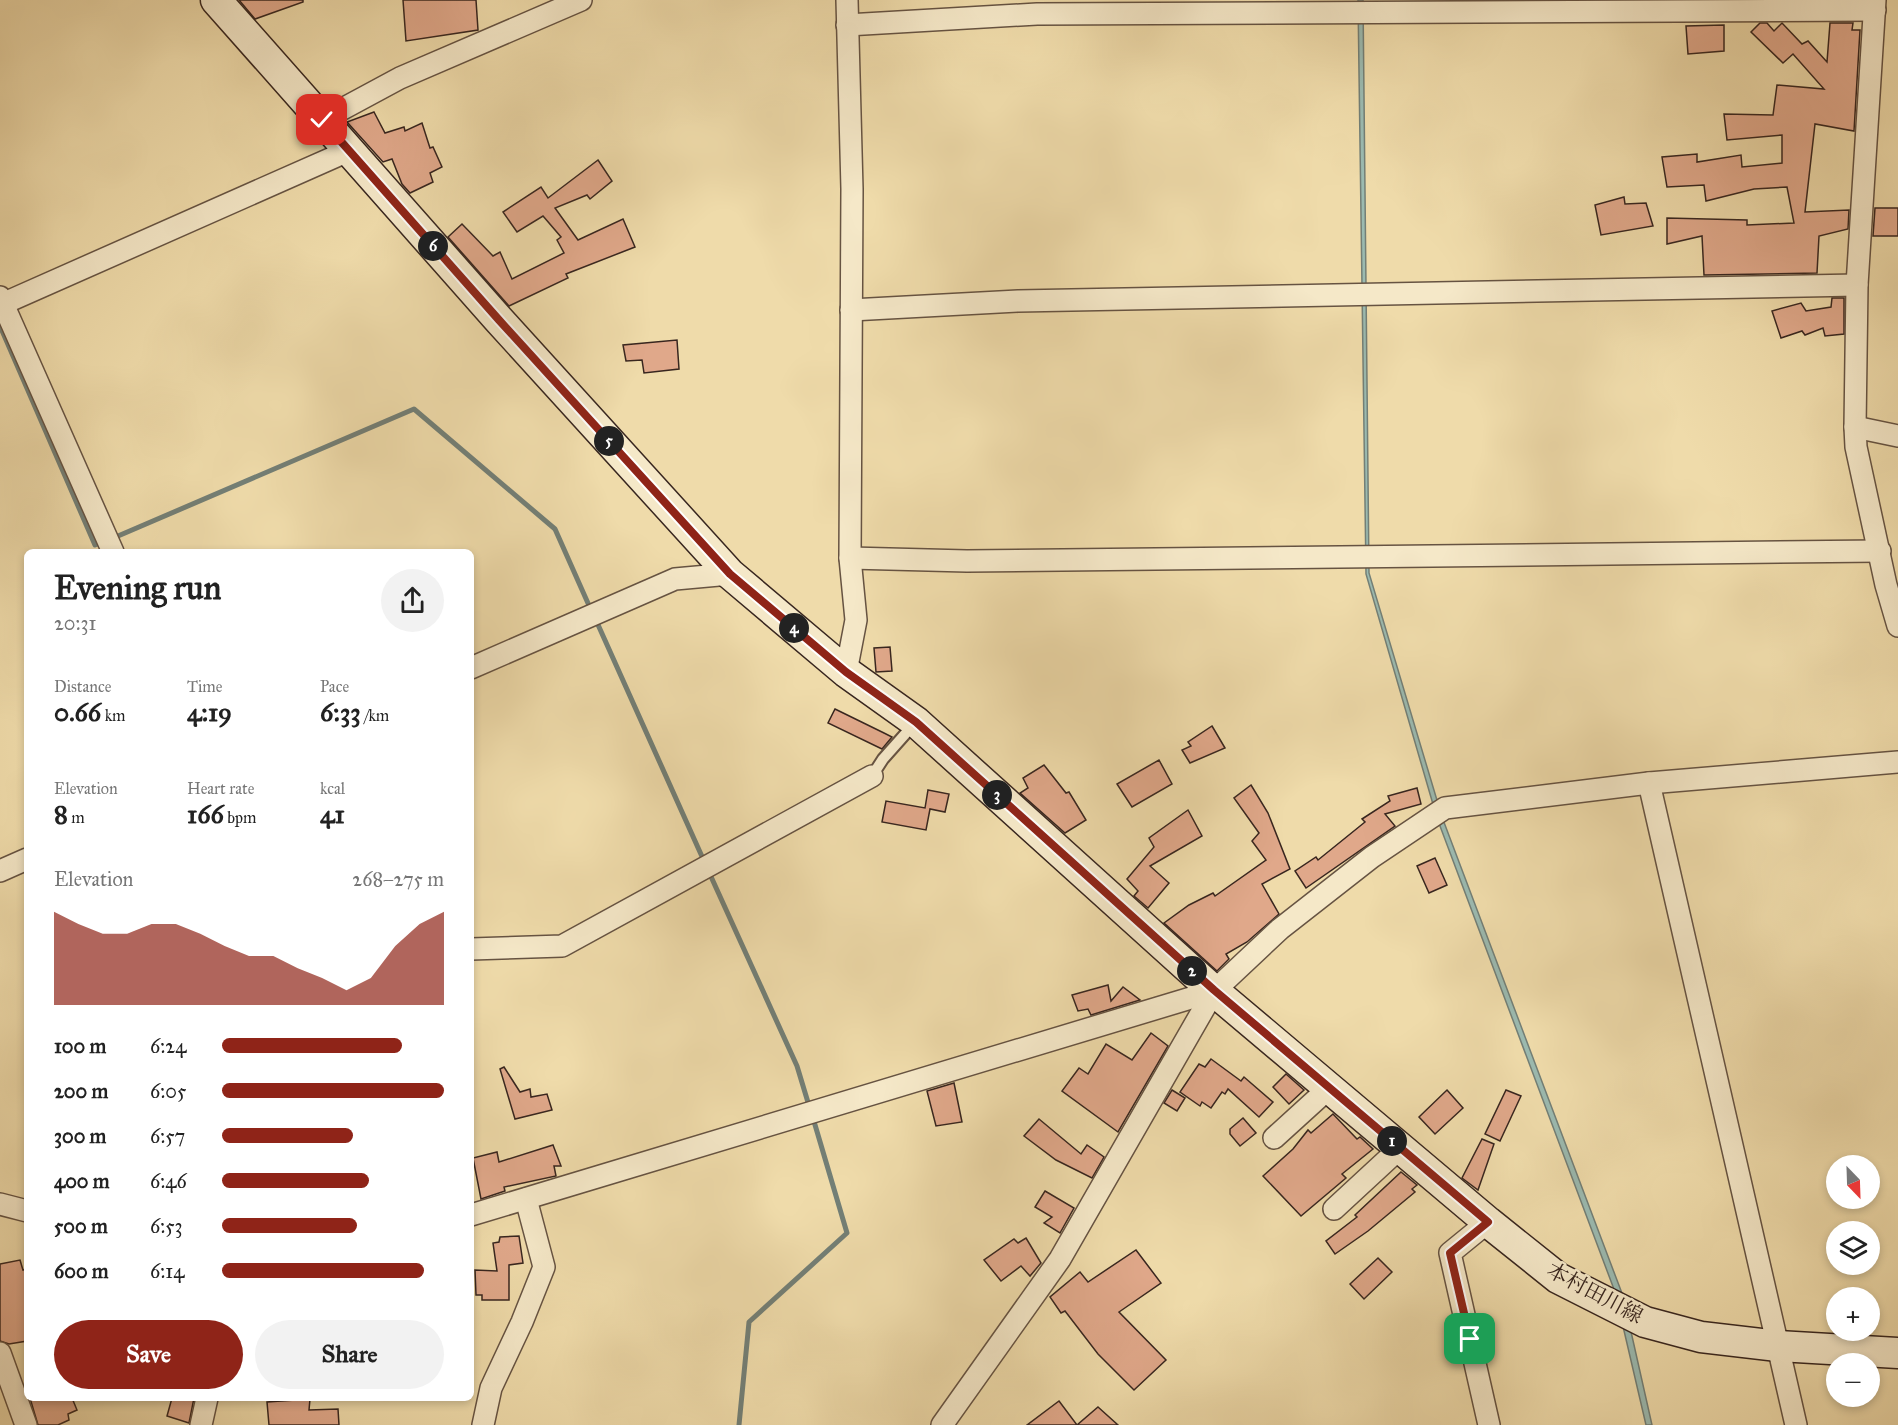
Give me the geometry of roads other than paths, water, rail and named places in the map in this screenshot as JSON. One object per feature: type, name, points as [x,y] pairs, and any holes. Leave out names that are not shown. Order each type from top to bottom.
[{"type":"main road","name":"本村田川線","points":[[216,0],[348,151],[730,574],[846,672],[916,722],[1214,990],[1488,1222],[1558,1278],[1645,1322],[1701,1337],[1778,1346],[1898,1353]]},
{"type":"street","points":[[322,120],[400,78],[581,0]]},
{"type":"street","points":[[846,672],[856,620],[850,558],[852,189],[848,0]]},
{"type":"street","points":[[847,25],[1037,14],[1875,5],[1857,285],[1855,427],[1856,447],[1898,626]]},
{"type":"street","points":[[112,549],[1,302],[348,151]]},
{"type":"street","points":[[851,310],[1018,301],[1857,285]]},
{"type":"street","points":[[1855,427],[1898,436]]},
{"type":"street","points":[[850,558],[1050,561],[1880,552]]},
{"type":"street","points":[[474,667],[675,579],[730,574]]},
{"type":"street","points":[[942,1425],[1060,1259],[1214,990],[1280,929],[1345,877],[1445,808],[1648,783],[1898,762]]},
{"type":"street","points":[[474,949],[562,946],[872,776]]},
{"type":"street","points":[[1648,783],[1796,1425]]},
{"type":"street","points":[[0,871],[24,860]]},
{"type":"street","points":[[474,1214],[1214,990]]},
{"type":"street","points":[[1274,1138],[1329,1088]]},
{"type":"street","points":[[1334,1209],[1400,1148]]},
{"type":"street","points":[[483,1425],[491,1388],[522,1322],[544,1267],[526,1199]]},
{"type":"street","points":[[0,1204],[24,1210]]},
{"type":"street","points":[[1488,1222],[1450,1253],[1490,1425]]},
{"type":"street","points":[[0,1353],[26,1425]]},
{"type":"street","points":[[201,1425],[206,1401]]},
{"type":"lane","points":[[872,776],[916,722]]},
{"type":"water","points":[[1358,0],[1363,0],[1369,573],[1442,817],[1623,1296],[1652,1425],[1646,1425],[1615,1292],[1437,818],[1366,574]]},
{"type":"waterway","points":[[0,326],[95,545],[103,542]]},
{"type":"waterway","points":[[111,539],[414,409],[555,529],[591,610]]},
{"type":"waterway","points":[[595,618],[704,861]]},
{"type":"waterway","points":[[708,870],[797,1066],[810,1109]]},
{"type":"waterway","points":[[739,1425],[749,1322],[847,1233],[813,1118]]}]
